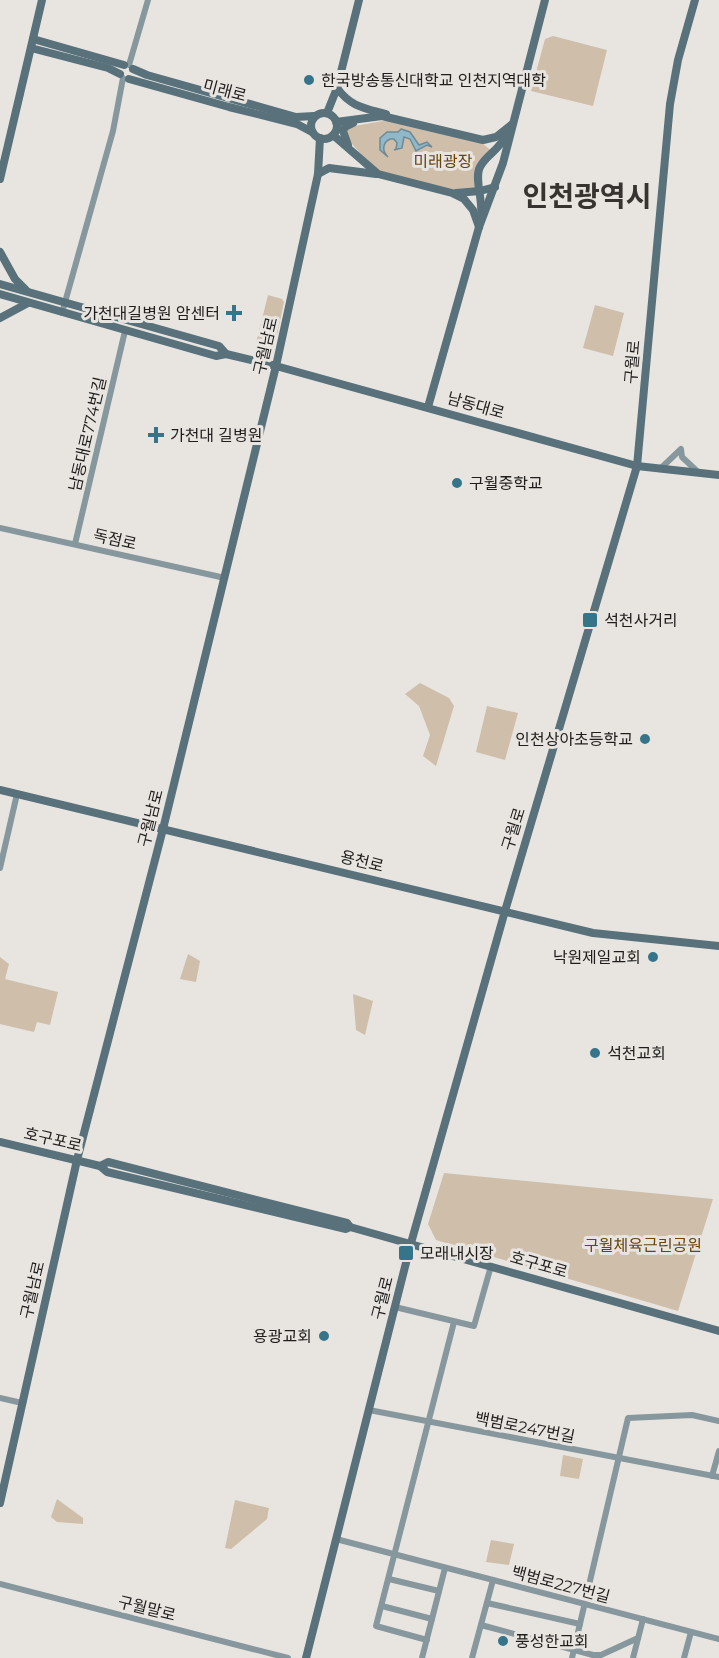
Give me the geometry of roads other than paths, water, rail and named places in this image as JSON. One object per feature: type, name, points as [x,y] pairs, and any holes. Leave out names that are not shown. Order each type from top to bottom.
[{"type":"street","points":[[0,179],[42,0]]},
{"type":"street","points":[[124,77],[133,75],[129,66],[148,0]]},
{"type":"street","points":[[327,113],[337,88],[359,0]]},
{"type":"street","points":[[428,407],[479,227],[503,163],[545,0]]},
{"type":"street","name":"구월로","points":[[306,1658],[411,1243],[505,910],[637,466],[670,104],[676,69],[695,0]]},
{"type":"street","name":"미래로","points":[[33,39],[129,66],[147,75],[296,117],[315,116]]},
{"type":"street","name":"미래로","points":[[31,48],[108,68],[124,77],[229,107],[297,123],[312,132]]},
{"type":"street","points":[[62,313],[113,131],[124,77],[120,69],[129,66]]},
{"type":"street","points":[[337,88],[356,106],[394,118]]},
{"type":"street","points":[[327,113],[333,116],[336,129],[333,135],[320,138],[312,132],[311,126],[315,116],[327,113]]},
{"type":"street","points":[[336,122],[382,116],[476,138],[490,139],[511,125]]},
{"type":"street","points":[[350,151],[343,131],[345,127],[361,119]]},
{"type":"street","points":[[479,227],[482,200],[477,176],[478,169],[504,140],[511,125]]},
{"type":"street","points":[[333,135],[378,174]]},
{"type":"street","name":"구월남로","points":[[0,1503],[76,1160],[163,829],[276,366],[318,174],[320,138]]},
{"type":"street","points":[[476,138],[503,163]]},
{"type":"street","points":[[318,174],[329,168],[378,174],[452,193],[468,202],[479,227]]},
{"type":"street","points":[[452,193],[480,191],[495,187]]},
{"type":"street","points":[[0,252],[15,279],[31,294]]},
{"type":"street","name":"남동대로","points":[[0,284],[219,345],[226,354]]},
{"type":"street","name":"남동대로","points":[[0,294],[216,356],[226,354],[276,366],[637,466],[719,474]]},
{"type":"street","points":[[0,318],[28,303]]},
{"type":"street","name":"남동대로774번길","points":[[75,544],[125,331]]},
{"type":"street","points":[[660,469],[681,449],[682,457],[698,472]]},
{"type":"street","name":"독점로","points":[[0,528],[225,578]]},
{"type":"street","name":"용천로","points":[[0,790],[593,933],[719,946]]},
{"type":"street","points":[[0,868],[17,794]]},
{"type":"street","name":"호구포로","points":[[0,1142],[100,1166],[107,1172],[204,1196],[346,1229],[350,1227],[411,1243],[719,1331]]},
{"type":"street","points":[[395,1307],[474,1326],[491,1266]]},
{"type":"street","points":[[427,1640],[376,1626],[454,1322]]},
{"type":"street","points":[[0,1398],[22,1403]]},
{"type":"street","name":"백범로247번길","points":[[369,1410],[715,1477]]},
{"type":"street","points":[[572,1658],[628,1418],[692,1415],[719,1421]]},
{"type":"street","points":[[715,1477],[719,1451]]},
{"type":"street","name":"백범로227번길","points":[[336,1539],[719,1639]]},
{"type":"street","points":[[422,1658],[446,1568]]},
{"type":"street","points":[[389,1579],[439,1591]]},
{"type":"street","points":[[472,1658],[493,1580]]},
{"type":"street","name":"구월말로","points":[[0,1584],[288,1658]]},
{"type":"street","points":[[487,1603],[580,1624]]},
{"type":"street","points":[[382,1606],[432,1619]]},
{"type":"street","points":[[633,1658],[643,1619]]},
{"type":"street","points":[[481,1625],[593,1655],[601,1655],[638,1638]]},
{"type":"street","points":[[684,1658],[691,1632]]},
{"type":"water","points":[[401,129],[410,132],[419,145],[427,142],[432,147],[427,145],[416,151],[410,139],[404,137],[402,148],[394,150],[397,143],[394,139],[390,139],[384,147],[388,157],[380,150],[380,138],[387,132],[398,132]]},
{"type":"place","name":"한국방송통신대학교 인천지역대학","points":[[309,80]]},
{"type":"place","name":"가천대길병원 암센터","points":[[234,313]]},
{"type":"place","name":"가천대 길병원","points":[[156,435]]},
{"type":"place","name":"구월중학교","points":[[457,483]]},
{"type":"place","name":"석천사거리","points":[[590,620]]},
{"type":"place","name":"인천상아초등학교","points":[[645,739]]},
{"type":"place","name":"낙원제일교회","points":[[653,957]]},
{"type":"place","name":"석천교회","points":[[595,1053]]},
{"type":"place","name":"모래내시장","points":[[406,1253]]},
{"type":"place","name":"용광교회","points":[[324,1336]]},
{"type":"place","name":"풍성한교회","points":[[503,1641]]},
{"type":"district","name":"인천광역시","points":[[587,196]]},
{"type":"park label","name":"미래광장","points":[[443,161]]},
{"type":"park label","name":"구월체육근린공원","points":[[643,1245]]}]
